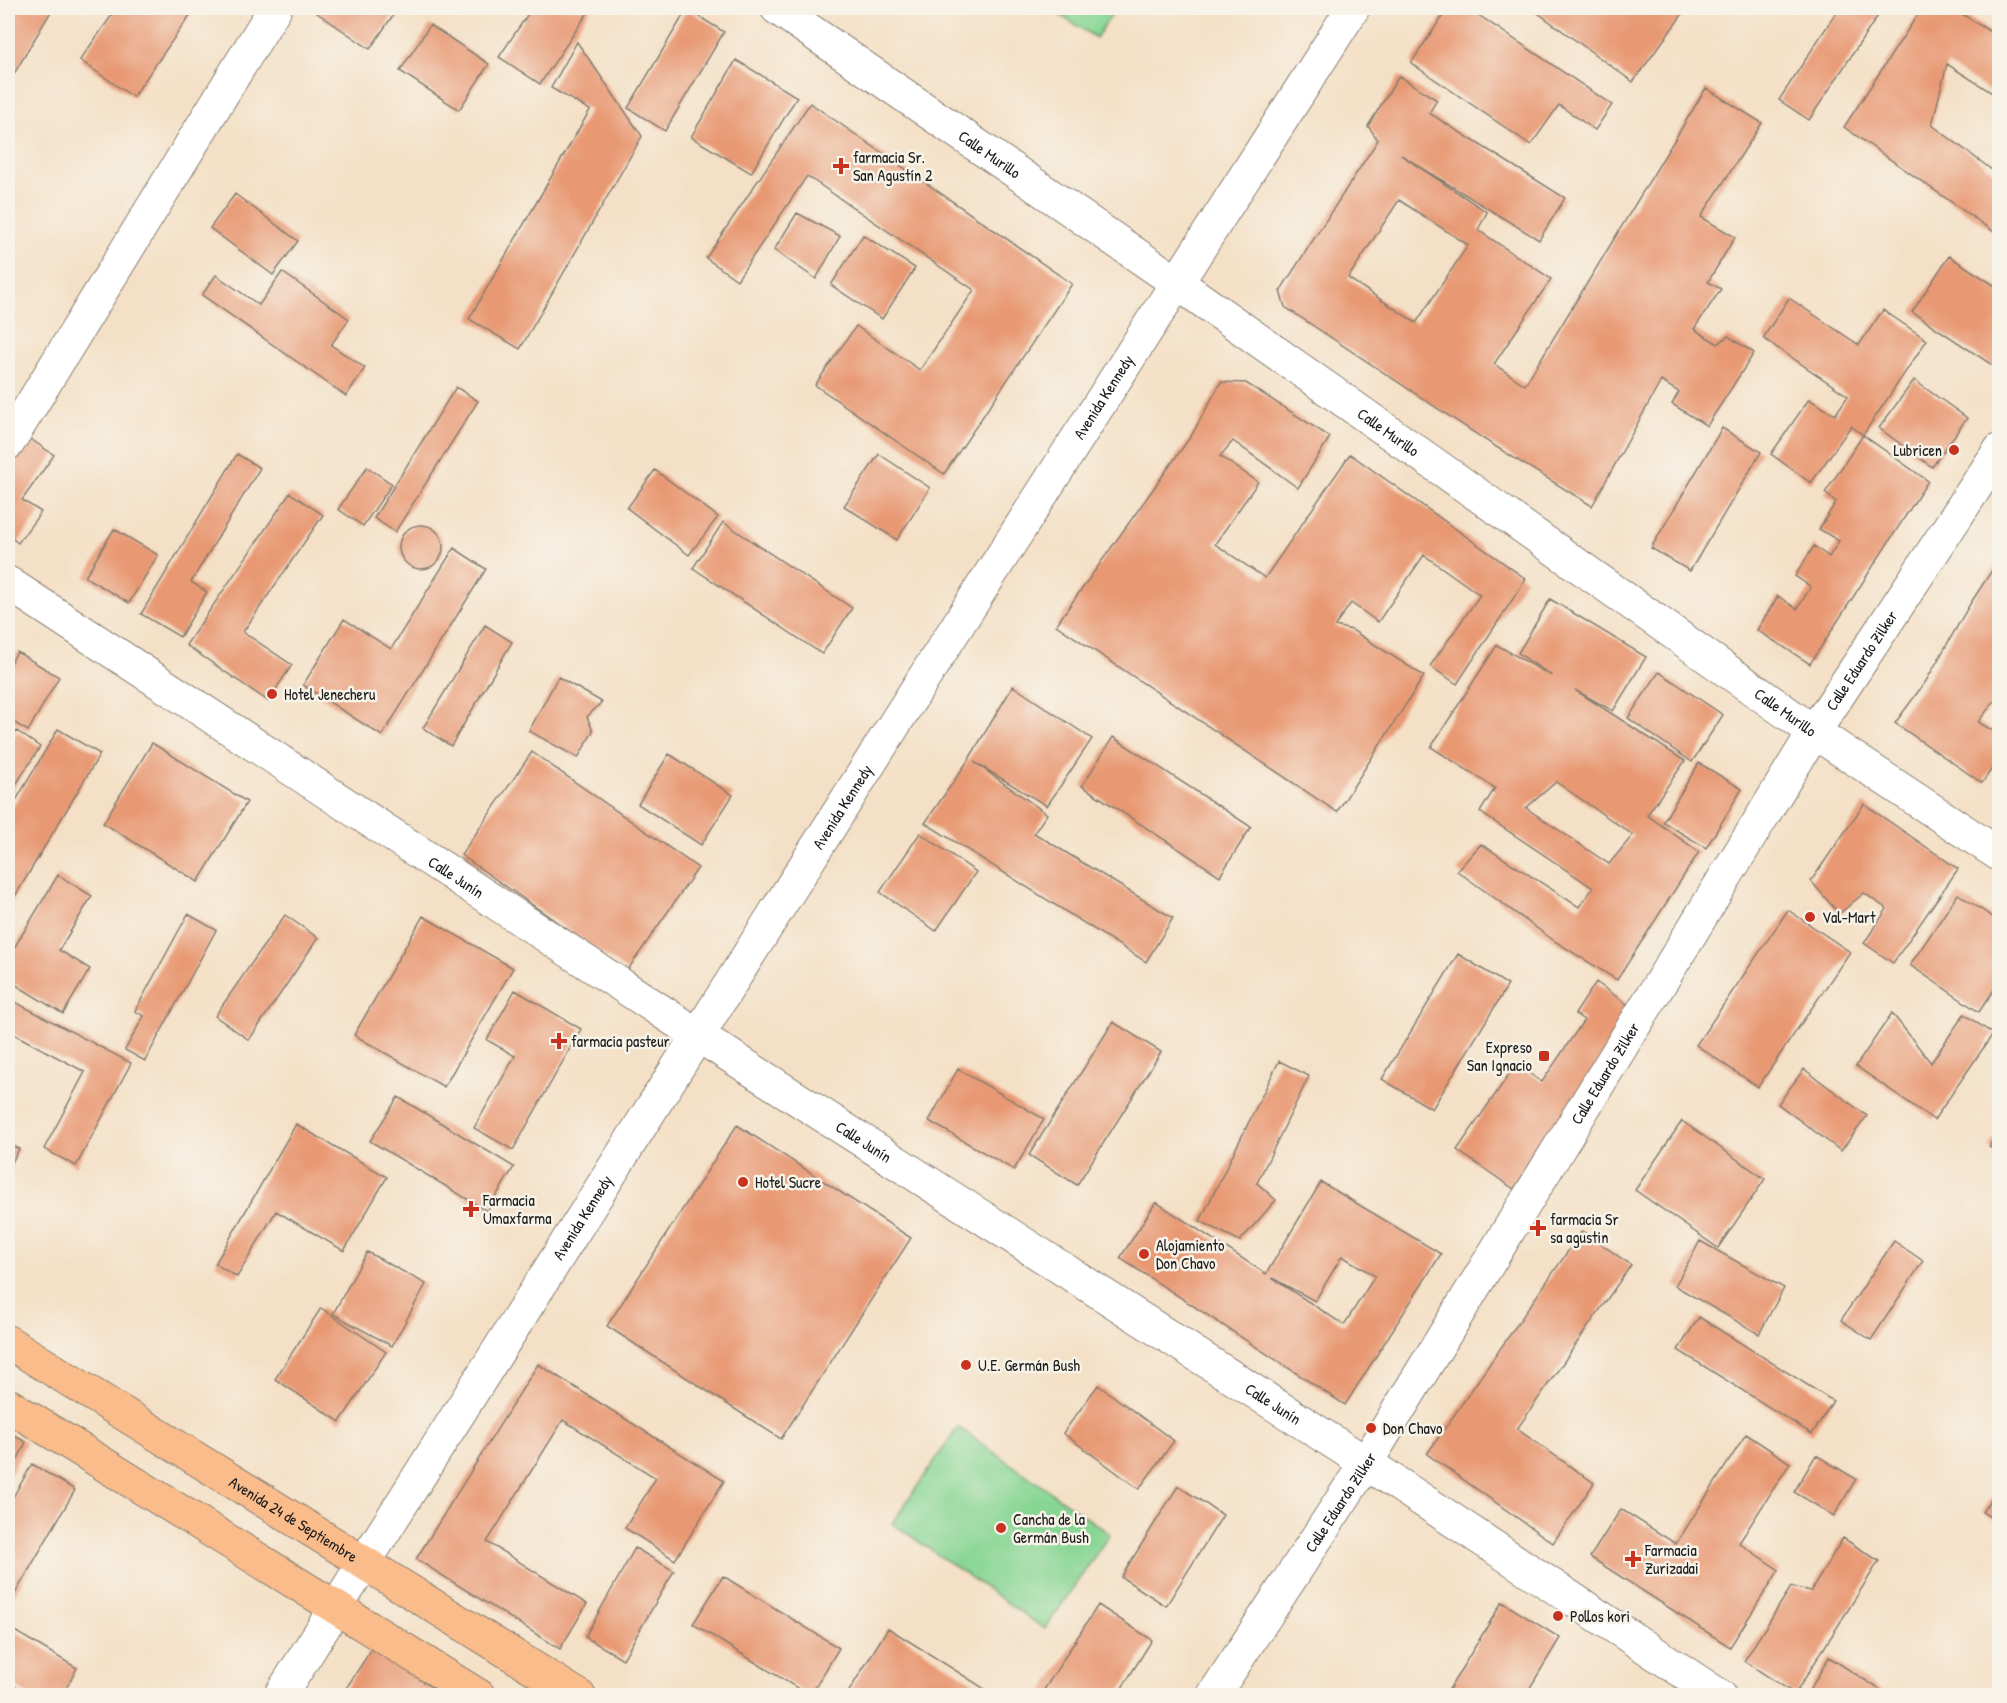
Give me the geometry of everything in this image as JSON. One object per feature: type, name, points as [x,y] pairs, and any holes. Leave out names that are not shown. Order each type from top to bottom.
[{"type":"main road","name":"Avenida 24 de Septiembre","points":[[8,1342],[579,1695]]},
{"type":"main road","points":[[8,1405],[335,1609],[479,1695]]},
{"type":"street","points":[[8,443],[275,8]]},
{"type":"street","name":"Calle Murillo","points":[[777,8],[1176,282],[1814,732],[2000,855]]},
{"type":"street","name":"Avenida Kennedy","points":[[280,1695],[365,1564],[696,1034],[1353,8]]},
{"type":"street","name":"Calle Eduardo Zilker","points":[[1213,1695],[1366,1463],[1814,732],[2000,450]]},
{"type":"street","name":"Calle Junín","points":[[8,583],[696,1034],[1366,1463],[1720,1695]]},
{"type":"green space","points":[[1049,8],[1116,8],[1096,38]]},
{"type":"green space","name":"Cancha de la Germán Bush","points":[[958,1427],[1110,1534],[1045,1629],[892,1523]]},
{"type":"building","points":[[11,8],[53,8],[8,84],[8,13]]},
{"type":"building","points":[[117,8],[195,8],[133,97],[80,60]]},
{"type":"building","points":[[310,8],[398,8],[370,49]]},
{"type":"building","points":[[532,8],[591,8],[540,84],[499,57]]},
{"type":"building","points":[[1448,8],[1468,8],[1612,105],[1595,130],[1559,105],[1531,145],[1411,63]]},
{"type":"building","points":[[1531,8],[1687,8],[1633,82]]},
{"type":"building","points":[[1839,8],[1883,8],[1809,120],[1779,100]]},
{"type":"building","points":[[1922,8],[1953,8],[2000,38],[2000,98],[1947,64],[1932,125],[2000,176],[2000,236],[1844,127]]},
{"type":"building","points":[[687,9],[724,32],[665,131],[628,108]]},
{"type":"building","points":[[430,25],[489,64],[459,110],[400,71]]},
{"type":"building","points":[[577,42],[642,136],[520,349],[469,319],[590,110],[551,88]]},
{"type":"building","points":[[736,60],[797,97],[751,173],[691,137]]},
{"type":"building","points":[[1399,76],[1437,100],[1429,113],[1565,198],[1539,240],[1401,155],[1487,212],[1478,230],[1551,279],[1494,364],[1525,385],[1706,88],[1762,123],[1701,217],[1735,237],[1708,282],[1721,289],[1694,329],[1718,344],[1728,336],[1754,353],[1707,426],[1672,404],[1679,392],[1661,381],[1592,506],[1490,443],[1285,307],[1280,291],[1378,140],[1368,126]],"holes":[[[1399,200],[1468,245],[1416,323],[1348,278]]]},
{"type":"building","points":[[810,103],[1072,284],[944,474],[815,385],[856,326],[920,370],[974,290],[807,176],[737,280],[706,258]]},
{"type":"building","points":[[235,194],[298,241],[273,275],[210,228]]},
{"type":"building","points":[[797,213],[840,236],[816,279],[774,250]]},
{"type":"building","points":[[863,235],[915,268],[882,319],[831,285]]},
{"type":"building","points":[[1949,256],[2000,289],[2000,361],[1995,367],[1912,312]]},
{"type":"building","points":[[282,272],[349,319],[331,345],[365,368],[346,396],[202,295],[216,275],[259,305]]},
{"type":"building","points":[[1789,298],[1859,345],[1883,310],[1927,340],[1863,435],[1851,426],[1811,483],[1771,454],[1809,399],[1835,415],[1848,396],[1763,338]]},
{"type":"building","points":[[1914,380],[1967,418],[1932,467],[1879,428]]},
{"type":"building","points":[[1221,382],[1246,383],[1330,437],[1298,488],[1233,441],[1220,456],[1258,482],[1215,544],[1265,578],[1350,454],[1526,579],[1457,684],[1430,666],[1480,595],[1424,555],[1378,622],[1351,603],[1335,626],[1352,630],[1424,676],[1337,812],[1056,625],[1191,436]]},
{"type":"building","points":[[456,387],[478,401],[395,532],[374,518]]},
{"type":"building","points":[[1722,428],[1761,452],[1690,571],[1651,548]]},
{"type":"building","points":[[1863,435],[1928,481],[1810,664],[1757,630],[1778,596],[1797,609],[1811,587],[1795,576],[1814,546],[1829,557],[1839,541],[1819,529],[1836,502],[1825,493]]},
{"type":"building","points":[[26,436],[54,455],[22,500],[41,512],[18,543],[8,535],[8,462]]},
{"type":"building","points":[[237,454],[260,468],[191,582],[207,592],[180,637],[141,614]]},
{"type":"building","points":[[879,454],[930,488],[897,540],[844,506]]},
{"type":"building","points":[[367,467],[392,484],[363,526],[338,509]]},
{"type":"building","points":[[655,470],[718,517],[689,555],[627,508]]},
{"type":"building","points":[[290,493],[323,515],[243,632],[292,665],[268,701],[186,645]]},
{"type":"building","points":[[723,522],[852,608],[822,654],[693,568]]},
{"type":"building","points":[[421,525],[437,531],[443,547],[437,563],[421,569],[405,563],[399,547],[405,531]]},
{"type":"building","points":[[114,529],[158,555],[129,603],[85,577]]},
{"type":"building","points":[[454,548],[486,569],[382,736],[303,685],[344,619],[391,649]]},
{"type":"building","points":[[2000,558],[2000,694],[1978,722],[2000,735],[2000,757],[1982,783],[1895,723],[1926,681],[1970,604]]},
{"type":"building","points":[[1550,599],[1646,657],[1613,711],[1575,690],[1685,761],[1647,815],[1699,852],[1617,980],[1556,942],[1457,871],[1481,844],[1579,907],[1593,888],[1480,812],[1495,788],[1431,747],[1497,645],[1552,676],[1518,653]],"holes":[[[1556,782],[1633,835],[1609,864],[1526,808]]]},
{"type":"building","points":[[485,625],[512,642],[451,746],[423,728]]},
{"type":"building","points":[[17,652],[59,677],[28,731],[8,719],[8,668]]},
{"type":"building","points":[[1659,672],[1723,715],[1692,762],[1628,718]]},
{"type":"building","points":[[558,677],[602,702],[587,717],[593,731],[578,758],[529,731]]},
{"type":"building","points":[[1013,686],[1092,739],[1047,806],[974,762],[1047,814],[1034,833],[1173,918],[1146,962],[925,823],[969,759]]},
{"type":"building","points":[[58,729],[100,754],[8,908],[8,814]]},
{"type":"building","points":[[17,731],[40,747],[8,797],[8,745]]},
{"type":"building","points":[[1113,737],[1251,827],[1220,876],[1082,786]]},
{"type":"building","points":[[152,743],[247,802],[198,882],[103,823]]},
{"type":"building","points":[[532,752],[698,868],[627,971],[461,855]]},
{"type":"building","points":[[669,754],[733,795],[701,845],[638,804]]},
{"type":"building","points":[[1699,763],[1742,789],[1706,848],[1663,822]]},
{"type":"building","points":[[1864,804],[1958,869],[1893,963],[1864,943],[1887,909],[1864,893],[1839,914],[1811,881]]},
{"type":"building","points":[[920,833],[976,872],[936,931],[880,892]]},
{"type":"building","points":[[58,875],[92,896],[59,950],[90,969],[63,1014],[8,980],[8,958]]},
{"type":"building","points":[[1958,894],[2000,922],[2000,981],[1979,1012],[1910,965]]},
{"type":"building","points":[[1788,910],[1850,952],[1758,1087],[1696,1045]]},
{"type":"building","points":[[188,914],[216,930],[145,1061],[125,1050],[144,1016],[135,1011]]},
{"type":"building","points":[[285,915],[318,938],[249,1040],[215,1016]]},
{"type":"building","points":[[423,916],[513,968],[444,1087],[354,1035]]},
{"type":"building","points":[[1458,954],[1508,985],[1432,1109],[1382,1079]]},
{"type":"building","points":[[1596,982],[1635,1010],[1514,1189],[1457,1150],[1516,1064],[1542,1082],[1584,1020],[1575,1014]]},
{"type":"building","points":[[515,990],[581,1029],[513,1150],[474,1128],[515,1056],[487,1040]]},
{"type":"building","points":[[15,1002],[131,1063],[76,1166],[44,1149],[85,1072],[8,1031],[8,1016]]},
{"type":"building","points":[[1892,1013],[1931,1063],[1964,1014],[1993,1034],[1934,1120],[1856,1066]]},
{"type":"building","points":[[1113,1022],[1161,1052],[1077,1185],[1029,1155]]},
{"type":"building","points":[[1279,1061],[1309,1076],[1257,1183],[1276,1200],[1240,1241],[1200,1221]]},
{"type":"building","points":[[958,1069],[1044,1119],[1014,1170],[929,1121]]},
{"type":"building","points":[[1804,1069],[1867,1116],[1841,1151],[1778,1104]]},
{"type":"building","points":[[398,1097],[514,1167],[487,1211],[370,1141]]},
{"type":"building","points":[[1682,1121],[1765,1179],[1718,1248],[1635,1190]]},
{"type":"building","points":[[296,1124],[387,1177],[344,1251],[276,1211],[237,1277],[215,1264]]},
{"type":"building","points":[[737,1125],[911,1238],[781,1439],[607,1326]]},
{"type":"building","points":[[2000,1129],[2000,1153],[1989,1147]]},
{"type":"building","points":[[8,1143],[19,1149],[8,1170]]},
{"type":"building","points":[[1321,1182],[1441,1254],[1345,1405],[1120,1258],[1156,1202],[1266,1274]],"holes":[[[1342,1256],[1375,1276],[1344,1325],[1272,1278],[1315,1301]]]},
{"type":"building","points":[[1582,1231],[1631,1265],[1517,1429],[1594,1483],[1553,1543],[1427,1454]]},
{"type":"building","points":[[1700,1241],[1784,1288],[1759,1334],[1675,1286]]},
{"type":"building","points":[[1894,1241],[1923,1261],[1871,1340],[1841,1320]]},
{"type":"building","points":[[367,1252],[426,1284],[392,1346],[333,1314]]},
{"type":"building","points":[[321,1308],[386,1352],[340,1422],[275,1379]]},
{"type":"building","points":[[1699,1317],[1833,1401],[1812,1434],[1678,1350]]},
{"type":"building","points":[[538,1364],[724,1481],[675,1560],[625,1528],[656,1478],[563,1420],[487,1542],[587,1604],[560,1649],[416,1559]]},
{"type":"building","points":[[1098,1385],[1174,1441],[1139,1489],[1063,1433]]},
{"type":"building","points":[[8,1432],[26,1442],[8,1480]]},
{"type":"building","points":[[1746,1434],[1790,1463],[1739,1543],[1779,1570],[1730,1647],[1590,1557],[1621,1509],[1676,1544]]},
{"type":"building","points":[[1816,1455],[1856,1479],[1834,1516],[1794,1492]]},
{"type":"building","points":[[32,1464],[75,1490],[8,1606],[8,1506]]},
{"type":"building","points":[[2000,1485],[2000,1523],[1982,1512]]},
{"type":"building","points":[[1178,1486],[1223,1515],[1166,1606],[1121,1577]]},
{"type":"building","points":[[1843,1538],[1879,1561],[1795,1694],[1744,1661],[1791,1587],[1811,1591]]},
{"type":"building","points":[[635,1548],[674,1571],[623,1659],[585,1637]]},
{"type":"building","points":[[723,1576],[839,1648],[810,1696],[693,1624]]},
{"type":"building","points":[[1502,1602],[1560,1638],[1525,1696],[1445,1696]]},
{"type":"building","points":[[1098,1605],[1152,1640],[1117,1696],[1040,1696]]},
{"type":"building","points":[[8,1627],[77,1668],[62,1696],[30,1696],[8,1682]]},
{"type":"building","points":[[888,1628],[996,1696],[846,1696]]},
{"type":"building","points":[[373,1647],[444,1696],[341,1696]]},
{"type":"building","points":[[1829,1657],[1890,1696],[1806,1696]]},
{"type":"place","name":"farmacia Sr. San Agustín 2","points":[[841,166]]},
{"type":"place","name":"Lubricen","points":[[1954,450]]},
{"type":"place","name":"Hotel Jenecheru","points":[[272,694]]},
{"type":"place","name":"Val-Mart","points":[[1810,917]]},
{"type":"place","name":"farmacia pasteur","points":[[559,1041]]},
{"type":"place","name":"Expreso San Ignacio","points":[[1544,1056]]},
{"type":"place","name":"Hotel Sucre","points":[[743,1182]]},
{"type":"place","name":"Farmacia Umaxfarma","points":[[471,1209]]},
{"type":"place","name":"farmacia Sr sa agustin","points":[[1538,1228]]},
{"type":"place","name":"Alojamiento Don Chavo","points":[[1144,1254]]},
{"type":"place","name":"U.E. Germán Bush","points":[[966,1365]]},
{"type":"place","name":"Don Chavo","points":[[1371,1428]]},
{"type":"place","name":"Cancha de la Germán Bush","points":[[1001,1528]]},
{"type":"place","name":"Farmacia Zurizadai","points":[[1633,1559]]},
{"type":"place","name":"Pollos kori","points":[[1558,1616]]}]
